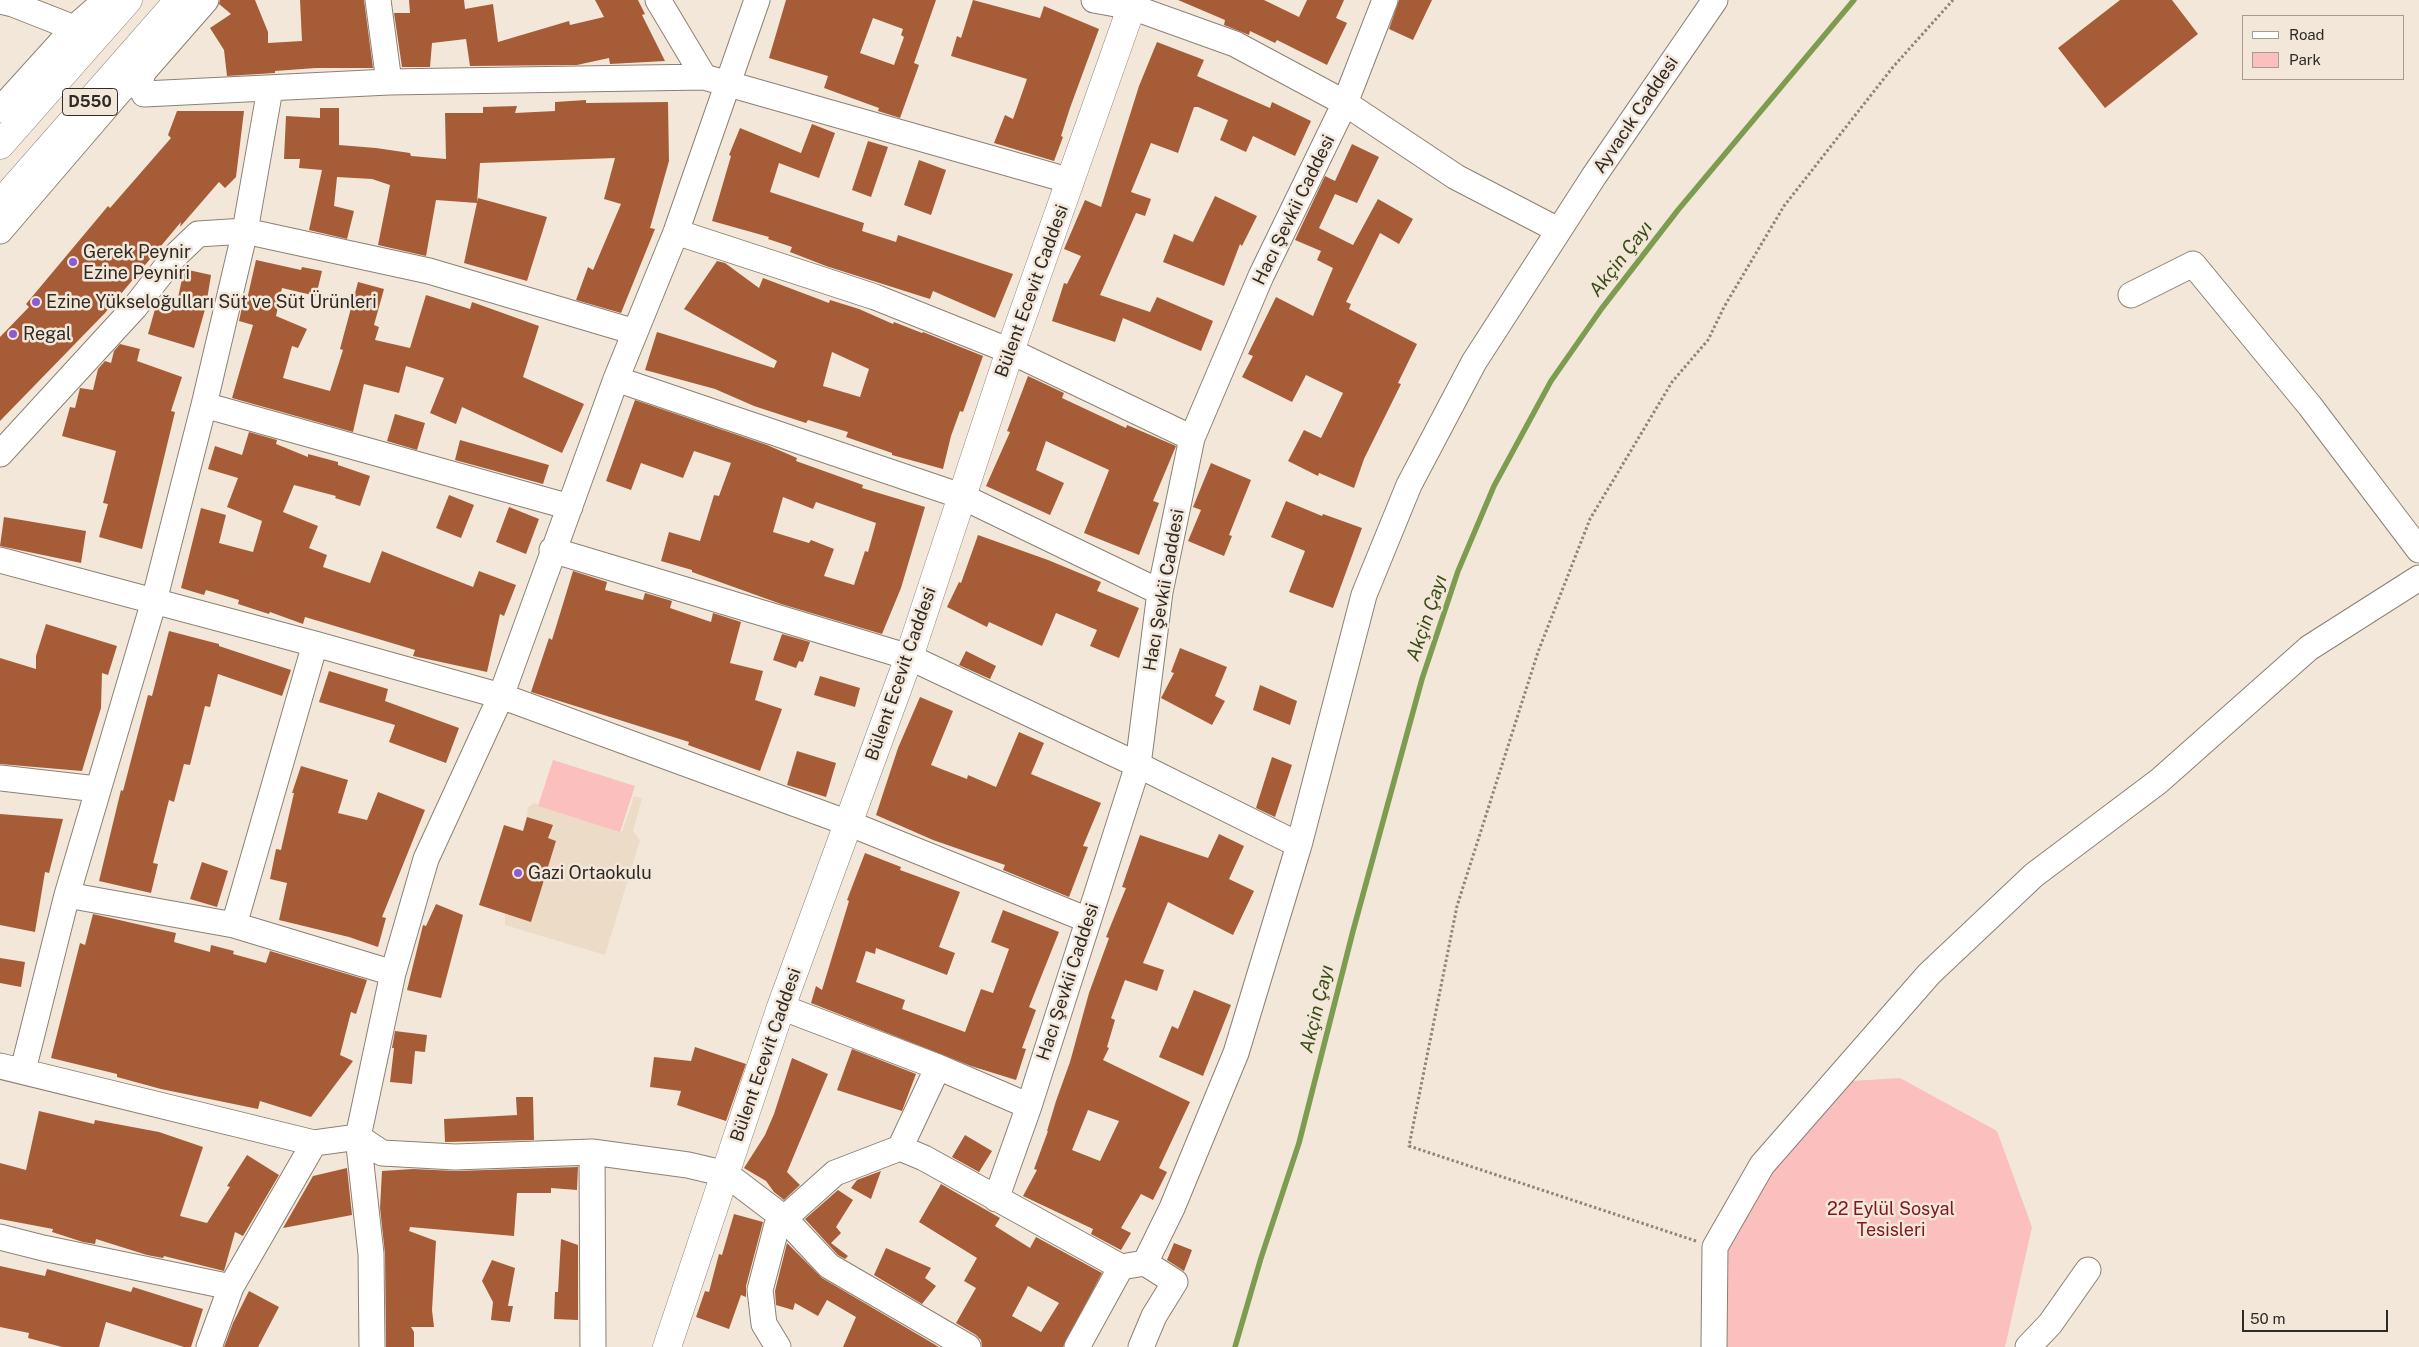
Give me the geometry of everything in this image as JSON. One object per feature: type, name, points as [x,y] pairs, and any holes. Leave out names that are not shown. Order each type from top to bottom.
[{"type":"main road","name":"D550","points":[[2,139],[79,39],[128,0]]},
{"type":"main road","name":"D550","points":[[0,204],[114,86],[179,0]]},
{"type":"main road","name":"Bülent Ecevit Caddesi","points":[[667,1347],[781,1008],[909,657],[1010,351],[1133,4]]},
{"type":"street","points":[[0,110],[79,39],[106,0]]},
{"type":"street","points":[[0,231],[114,86],[143,72],[206,0]]},
{"type":"street","points":[[378,0],[389,82]]},
{"type":"street","points":[[658,0],[704,77]]},
{"type":"street","points":[[372,1347],[371,1254],[358,1137],[393,973],[426,859],[501,696],[552,550],[570,507],[616,379],[676,232],[757,0]]},
{"type":"street","points":[[1094,0],[1133,4],[1235,44],[1345,103],[1456,177],[1558,230]]},
{"type":"street","name":"Hacı Şevkii Caddesi","points":[[996,1199],[1029,1106],[1138,765],[1160,592],[1192,438],[1261,276],[1345,103],[1385,0]]},
{"type":"street","name":"Ayvacık Caddesi","points":[[1077,1347],[1172,1208],[1236,1053],[1299,845],[1364,596],[1408,485],[1474,362],[1558,230],[1715,0]]},
{"type":"street","points":[[0,1],[13,4],[79,39]]},
{"type":"street","points":[[143,72],[140,85],[144,94],[389,82],[704,77],[1071,181]]},
{"type":"street","points":[[270,88],[245,231],[204,405],[154,601],[67,895],[12,1068],[314,1143],[358,1137],[382,1153],[454,1158],[592,1152],[688,1165],[726,1174],[784,1218],[829,1266],[968,1347]]},
{"type":"street","points":[[0,454],[134,307],[174,257],[198,234],[245,231],[429,271],[635,332]]},
{"type":"street","points":[[676,232],[875,297],[1010,351],[1192,438]]},
{"type":"street","points":[[2131,295],[2193,264],[2310,406],[2419,550]]},
{"type":"street","points":[[616,379],[961,496],[1160,592]]},
{"type":"street","points":[[204,405],[570,507]]},
{"type":"street","points":[[552,550],[909,657],[1138,765],[1299,845]]},
{"type":"street","points":[[0,560],[501,696],[848,823],[1088,920]]},
{"type":"street","points":[[1714,1347],[1715,1247],[1762,1165],[1930,974],[2034,875],[2159,781],[2309,648],[2419,578]]},
{"type":"street","points":[[234,925],[315,644]]},
{"type":"street","points":[[0,778],[97,789]]},
{"type":"street","points":[[67,895],[234,925],[393,973]]},
{"type":"street","points":[[781,1008],[938,1066],[1029,1106]]},
{"type":"street","points":[[900,1148],[938,1066]]},
{"type":"street","points":[[209,1347],[231,1287],[314,1143]]},
{"type":"street","points":[[778,1347],[764,1324],[760,1290],[777,1225],[835,1172],[900,1148],[924,1158],[996,1199],[1133,1265],[1175,1282],[1154,1316],[1141,1347]]},
{"type":"street","points":[[592,1152],[593,1347]]},
{"type":"street","points":[[0,1236],[231,1287]]},
{"type":"street","points":[[2028,1347],[2050,1324],[2088,1270]]},
{"type":"path","points":[[1715,1247],[1409,1146],[1457,906],[1538,652],[1590,518],[1672,382],[1708,340],[1724,307],[1784,206],[1892,67],[1953,0]]},
{"type":"shaded area","points":[[634,796],[642,798],[633,831],[640,840],[605,955],[505,925],[505,914],[531,921],[556,841],[548,838],[553,825],[527,817],[528,807],[534,803],[622,832]]},
{"type":"green space","points":[[553,760],[635,786],[620,832],[538,806]]},
{"type":"green space","name":"22 Eylül Sosyal Tesisleri","points":[[1900,1078],[1997,1131],[2032,1227],[2005,1347],[1723,1347],[1729,1224],[1835,1082]]},
{"type":"building","points":[[220,0],[255,0],[268,32],[268,43],[302,41],[300,0],[364,0],[373,68],[316,68],[227,76],[224,50],[210,28],[231,14],[219,4]]},
{"type":"building","points":[[409,0],[464,0],[465,9],[493,4],[498,42],[569,21],[570,25],[604,17],[595,0],[638,0],[645,14],[642,15],[665,61],[610,64],[609,58],[577,65],[470,66],[466,39],[432,43],[430,67],[402,67],[394,13],[410,13]]},
{"type":"building","points":[[786,0],[936,0],[914,63],[919,65],[900,118],[878,111],[879,108],[824,88],[828,76],[769,58]],"holes":[[[873,18],[903,29],[901,35],[904,37],[894,65],[860,53]]]},
{"type":"building","points":[[973,0],[1040,18],[1044,6],[1099,29],[1070,108],[1061,136],[1063,137],[1054,161],[994,143],[1005,115],[1013,119],[1027,79],[951,56],[957,36],[961,38]]},
{"type":"building","points":[[1178,0],[1264,0],[1299,17],[1307,0],[1344,0],[1336,18],[1347,23],[1327,65],[1277,40],[1275,43],[1250,31],[1249,35],[1224,25],[1225,20]]},
{"type":"building","points":[[1399,0],[1432,0],[1413,40],[1389,29]]},
{"type":"building","points":[[2120,0],[2172,0],[2198,34],[2105,108],[2058,48]]},
{"type":"building","points":[[1157,42],[1204,60],[1197,76],[1270,108],[1272,102],[1311,121],[1295,156],[1253,136],[1246,152],[1220,140],[1228,120],[1198,107],[1194,107],[1178,153],[1151,143],[1131,192],[1151,199],[1145,216],[1136,213],[1100,295],[1150,312],[1157,297],[1213,321],[1201,351],[1123,318],[1115,342],[1052,321],[1064,283],[1067,284],[1081,256],[1064,249],[1085,200],[1101,207],[1139,86]]},
{"type":"building","points":[[586,100],[586,103],[668,102],[669,161],[650,228],[655,229],[621,313],[576,300],[588,267],[593,270],[621,204],[604,199],[615,158],[480,163],[477,203],[436,200],[426,256],[378,245],[390,185],[372,179],[337,177],[334,206],[354,211],[347,239],[309,230],[322,170],[299,168],[300,159],[284,159],[286,116],[320,118],[320,108],[339,108],[339,145],[376,148],[410,153],[411,156],[446,159],[445,113],[483,113],[483,107],[517,106],[515,113],[555,111],[555,102]]},
{"type":"building","points":[[177,111],[244,111],[236,177],[225,188],[219,182],[180,227],[181,222],[105,313],[0,421],[0,337],[29,307],[26,304],[108,206],[110,208],[171,138],[168,135]]},
{"type":"building","points":[[812,124],[835,133],[819,178],[779,163],[770,192],[864,223],[862,231],[896,242],[898,235],[1013,274],[995,318],[933,291],[930,299],[826,266],[790,252],[792,247],[768,239],[769,237],[712,221],[731,156],[729,155],[740,128],[801,153]]},
{"type":"building","points":[[868,141],[888,147],[871,197],[852,190]]},
{"type":"building","points":[[1352,144],[1379,157],[1357,203],[1335,194],[1319,228],[1353,245],[1378,199],[1413,219],[1399,244],[1380,233],[1346,302],[1351,304],[1349,309],[1417,344],[1398,383],[1401,384],[1364,459],[1354,488],[1319,473],[1318,476],[1288,461],[1304,430],[1321,438],[1343,393],[1306,375],[1292,402],[1242,377],[1253,356],[1248,354],[1276,297],[1313,316],[1333,268],[1317,260],[1321,251],[1295,240],[1325,176],[1335,181]]},
{"type":"building","points":[[919,160],[946,170],[931,215],[904,205]]},
{"type":"building","points":[[1215,196],[1257,216],[1242,246],[1240,244],[1224,286],[1163,262],[1174,234],[1193,242]]},
{"type":"building","points":[[478,198],[547,217],[527,281],[464,263]]},
{"type":"building","points":[[256,260],[301,270],[302,267],[322,271],[316,296],[282,288],[276,316],[307,329],[298,348],[292,346],[283,378],[330,391],[343,350],[340,349],[358,282],[384,289],[374,325],[379,327],[375,340],[410,348],[426,295],[470,309],[472,302],[539,326],[523,377],[584,404],[562,453],[462,407],[456,424],[430,413],[444,378],[406,366],[399,393],[364,384],[353,432],[232,398],[253,325],[239,321],[243,303],[246,304]]},
{"type":"building","points":[[717,261],[725,263],[759,288],[763,278],[829,303],[830,300],[859,309],[893,324],[894,322],[923,332],[983,356],[963,412],[960,411],[951,436],[943,469],[892,455],[892,453],[846,437],[848,432],[808,420],[806,423],[754,406],[715,389],[645,370],[657,332],[774,368],[777,361],[684,309]],"holes":[[[832,352],[869,369],[860,397],[823,386]]]},
{"type":"building","points":[[184,269],[211,275],[206,306],[194,348],[148,334],[157,302],[164,294],[178,298]]},
{"type":"building","points":[[120,344],[140,349],[137,361],[182,377],[171,411],[175,412],[142,549],[99,537],[108,504],[103,503],[116,451],[62,436],[70,407],[75,408],[80,388],[93,390],[98,369],[105,361],[111,363],[114,351]]},
{"type":"building","points":[[1028,376],[1064,393],[1062,398],[1126,428],[1127,425],[1176,446],[1153,501],[1159,503],[1139,555],[1084,533],[1109,470],[1046,441],[1036,470],[1064,483],[1050,515],[986,486],[1010,432],[1007,431]]},
{"type":"building","points":[[635,400],[767,445],[797,458],[796,461],[863,485],[862,488],[925,507],[901,588],[882,634],[781,604],[692,572],[692,570],[661,561],[669,532],[700,541],[714,495],[719,496],[731,463],[694,451],[683,478],[641,463],[631,490],[606,481]],"holes":[[[783,497],[813,509],[816,502],[876,523],[868,552],[865,551],[854,585],[824,576],[834,549],[811,540],[809,543],[773,532]]]},
{"type":"building","points":[[395,414],[425,423],[417,450],[387,441]]},
{"type":"building","points":[[249,432],[277,440],[276,444],[308,457],[308,454],[338,462],[338,465],[370,476],[360,506],[335,498],[336,496],[294,485],[283,512],[318,526],[309,548],[327,555],[323,567],[370,583],[382,551],[473,587],[479,571],[516,585],[504,616],[500,614],[487,672],[413,656],[415,650],[305,617],[303,624],[270,612],[269,614],[238,604],[239,600],[206,590],[204,595],[181,588],[201,508],[226,515],[219,543],[253,552],[262,521],[227,507],[238,478],[208,469],[215,446],[242,455]]},
{"type":"building","points":[[460,440],[549,465],[543,484],[455,460]]},
{"type":"building","points":[[1211,463],[1251,480],[1229,535],[1232,536],[1224,556],[1188,541],[1201,510],[1193,507]]},
{"type":"building","points":[[449,495],[474,505],[461,538],[436,528]]},
{"type":"building","points":[[1286,501],[1322,516],[1323,514],[1362,528],[1333,608],[1289,592],[1305,551],[1271,537]]},
{"type":"building","points":[[509,507],[539,519],[526,554],[496,542]]},
{"type":"building","points":[[4,517],[86,531],[81,563],[0,546]]},
{"type":"building","points":[[978,535],[1048,560],[1101,582],[1097,591],[1139,608],[1119,658],[1090,646],[1097,630],[1056,613],[1042,646],[989,622],[987,627],[947,607],[959,582],[961,583]]},
{"type":"building","points":[[573,571],[607,582],[605,590],[643,600],[645,593],[672,601],[670,608],[711,622],[713,613],[741,622],[730,663],[763,671],[755,700],[782,709],[760,771],[688,745],[689,742],[531,692],[549,638],[552,640]]},
{"type":"building","points":[[46,624],[117,646],[108,675],[102,673],[101,708],[82,771],[0,764],[0,658],[36,669],[36,656]]},
{"type":"building","points":[[169,631],[219,644],[219,646],[291,670],[282,696],[218,674],[210,707],[205,706],[190,765],[184,764],[174,802],[169,800],[153,863],[158,864],[151,893],[99,881],[121,790],[123,791],[148,695],[152,696]]},
{"type":"building","points":[[782,634],[810,642],[803,662],[799,661],[796,668],[773,660]]},
{"type":"building","points":[[1180,648],[1227,667],[1215,696],[1225,701],[1212,725],[1161,698],[1174,673],[1171,672]]},
{"type":"building","points":[[966,651],[996,666],[990,679],[959,665]]},
{"type":"building","points":[[329,671],[388,689],[385,701],[459,728],[446,763],[389,742],[395,725],[319,702]]},
{"type":"building","points":[[820,676],[860,688],[855,707],[814,695]]},
{"type":"building","points":[[1260,685],[1297,701],[1290,725],[1253,710]]},
{"type":"building","points":[[920,697],[953,711],[931,765],[967,779],[968,775],[996,787],[1019,732],[1044,743],[1031,774],[1101,803],[1083,846],[1088,847],[1069,897],[1003,870],[1005,865],[933,840],[876,815],[898,748]]},
{"type":"building","points":[[797,751],[836,763],[826,797],[787,785]]},
{"type":"building","points":[[1272,757],[1292,765],[1275,817],[1256,808]]},
{"type":"building","points":[[301,766],[348,780],[338,813],[367,820],[378,792],[425,810],[382,917],[386,918],[378,947],[349,937],[279,920],[287,883],[270,879],[276,849],[281,850],[294,793],[292,793]]},
{"type":"building","points":[[0,814],[63,819],[49,873],[45,872],[35,932],[0,925]]},
{"type":"building","name":"Gazi Ortaokulu","points":[[527,817],[553,825],[548,838],[556,841],[531,922],[479,905],[504,825],[523,831]]},
{"type":"building","points":[[1219,834],[1244,846],[1229,879],[1254,891],[1233,935],[1168,902],[1143,963],[1164,970],[1157,991],[1125,980],[1111,1018],[1115,1020],[1107,1047],[1109,1048],[1103,1060],[1190,1102],[1159,1168],[1167,1172],[1153,1200],[1141,1194],[1121,1228],[1131,1233],[1121,1250],[1091,1234],[1093,1229],[1023,1196],[1037,1170],[1034,1169],[1070,1062],[1089,993],[1109,938],[1106,937],[1126,888],[1122,887],[1140,835],[1208,858]],"holes":[[[1088,1110],[1119,1121],[1100,1161],[1072,1150]]]},
{"type":"building","points":[[865,853],[901,867],[900,870],[960,892],[939,947],[955,953],[947,975],[876,948],[875,954],[866,951],[856,982],[905,1000],[902,1009],[965,1032],[981,989],[993,993],[1009,949],[991,942],[1003,910],[1059,932],[1029,1007],[1036,1010],[1022,1048],[1026,1049],[1016,1080],[971,1066],[811,1003],[816,986],[822,990],[849,901],[847,900]]},
{"type":"building","points":[[202,862],[228,871],[217,907],[190,899]]},
{"type":"building","points":[[436,904],[463,915],[441,998],[407,990],[423,925],[426,926]]},
{"type":"building","points":[[93,914],[176,933],[174,942],[210,952],[211,945],[234,951],[233,954],[266,963],[270,951],[367,980],[356,1014],[351,1012],[340,1055],[353,1061],[311,1117],[260,1101],[258,1109],[161,1089],[117,1077],[117,1074],[51,1058],[80,943],[85,945]]},
{"type":"building","points":[[0,958],[25,962],[21,987],[0,983]]},
{"type":"building","points":[[1194,990],[1231,1005],[1203,1076],[1159,1057],[1172,1026],[1178,1029]]},
{"type":"building","points":[[395,1031],[427,1035],[425,1052],[415,1051],[412,1084],[390,1082]]},
{"type":"building","points":[[695,1047],[746,1064],[726,1121],[677,1105],[681,1091],[650,1087],[654,1057],[691,1061]]},
{"type":"building","points":[[852,1049],[916,1074],[902,1111],[837,1090]]},
{"type":"building","points":[[792,1058],[828,1074],[787,1172],[800,1185],[784,1200],[774,1192],[766,1181],[744,1168],[765,1135],[774,1114]]},
{"type":"building","points":[[516,1097],[533,1097],[534,1140],[445,1142],[444,1119],[517,1115]]},
{"type":"building","points":[[39,1111],[94,1124],[95,1120],[159,1132],[203,1147],[180,1216],[207,1223],[230,1187],[227,1186],[247,1155],[279,1175],[243,1236],[235,1232],[224,1271],[164,1256],[163,1258],[147,1255],[96,1239],[95,1244],[83,1242],[52,1232],[53,1229],[0,1219],[0,1163],[26,1170]]},
{"type":"building","points":[[965,1135],[992,1151],[979,1172],[952,1157]]},
{"type":"building","points":[[578,1167],[577,1190],[551,1188],[551,1193],[517,1193],[514,1236],[410,1227],[409,1231],[436,1241],[432,1310],[434,1327],[411,1327],[414,1332],[414,1347],[386,1347],[385,1254],[380,1208],[382,1171],[413,1169],[456,1171]]},
{"type":"building","points":[[347,1168],[352,1215],[283,1228],[313,1176]]},
{"type":"building","points":[[881,1171],[871,1199],[851,1188],[857,1180]]},
{"type":"building","points":[[941,1184],[1000,1218],[995,1226],[1030,1248],[1036,1237],[1102,1273],[1063,1347],[982,1347],[981,1340],[976,1335],[956,1323],[976,1288],[964,1281],[977,1258],[919,1222]],"holes":[[[1028,1286],[1059,1303],[1041,1332],[1012,1316]]]},
{"type":"building","points":[[838,1190],[853,1200],[836,1227],[841,1233],[831,1243],[848,1256],[845,1259],[838,1255],[805,1219]]},
{"type":"building","points":[[734,1214],[763,1222],[746,1286],[746,1297],[741,1295],[729,1329],[696,1317],[705,1291],[709,1292],[719,1254],[722,1255]]},
{"type":"building","points":[[561,1239],[578,1245],[578,1320],[554,1319],[555,1292],[558,1292]]},
{"type":"building","points":[[787,1243],[822,1278],[939,1347],[843,1347],[856,1317],[827,1300],[818,1316],[795,1303],[793,1310],[776,1305],[775,1291]]},
{"type":"building","points":[[1174,1243],[1192,1250],[1184,1271],[1167,1260]]},
{"type":"building","points":[[886,1248],[931,1268],[925,1278],[936,1286],[922,1304],[874,1275]]},
{"type":"building","points":[[492,1260],[515,1268],[508,1306],[513,1306],[510,1322],[491,1320],[493,1302],[482,1281]]},
{"type":"building","points":[[0,1266],[45,1276],[47,1269],[131,1292],[133,1287],[203,1309],[191,1347],[184,1347],[106,1322],[99,1347],[62,1347],[28,1338],[29,1333],[0,1327]]},
{"type":"building","points":[[249,1291],[279,1307],[258,1347],[224,1347],[233,1323]]},
{"type":"waterway","name":"Akçin Çayı","points":[[1235,1347],[1261,1258],[1299,1143],[1353,931],[1422,679],[1458,571],[1494,486],[1551,381],[1602,308],[1678,210],[1854,0]]},
{"type":"place","name":"Gerek Peynir Ezine Peyniri","points":[[73,262]]},
{"type":"place","name":"Ezine Yükseloğulları Süt ve Süt Ürünleri","points":[[36,302]]},
{"type":"place","name":"Regal","points":[[13,334]]},
{"type":"place","name":"Gazi Ortaokulu","points":[[518,873]]}]
